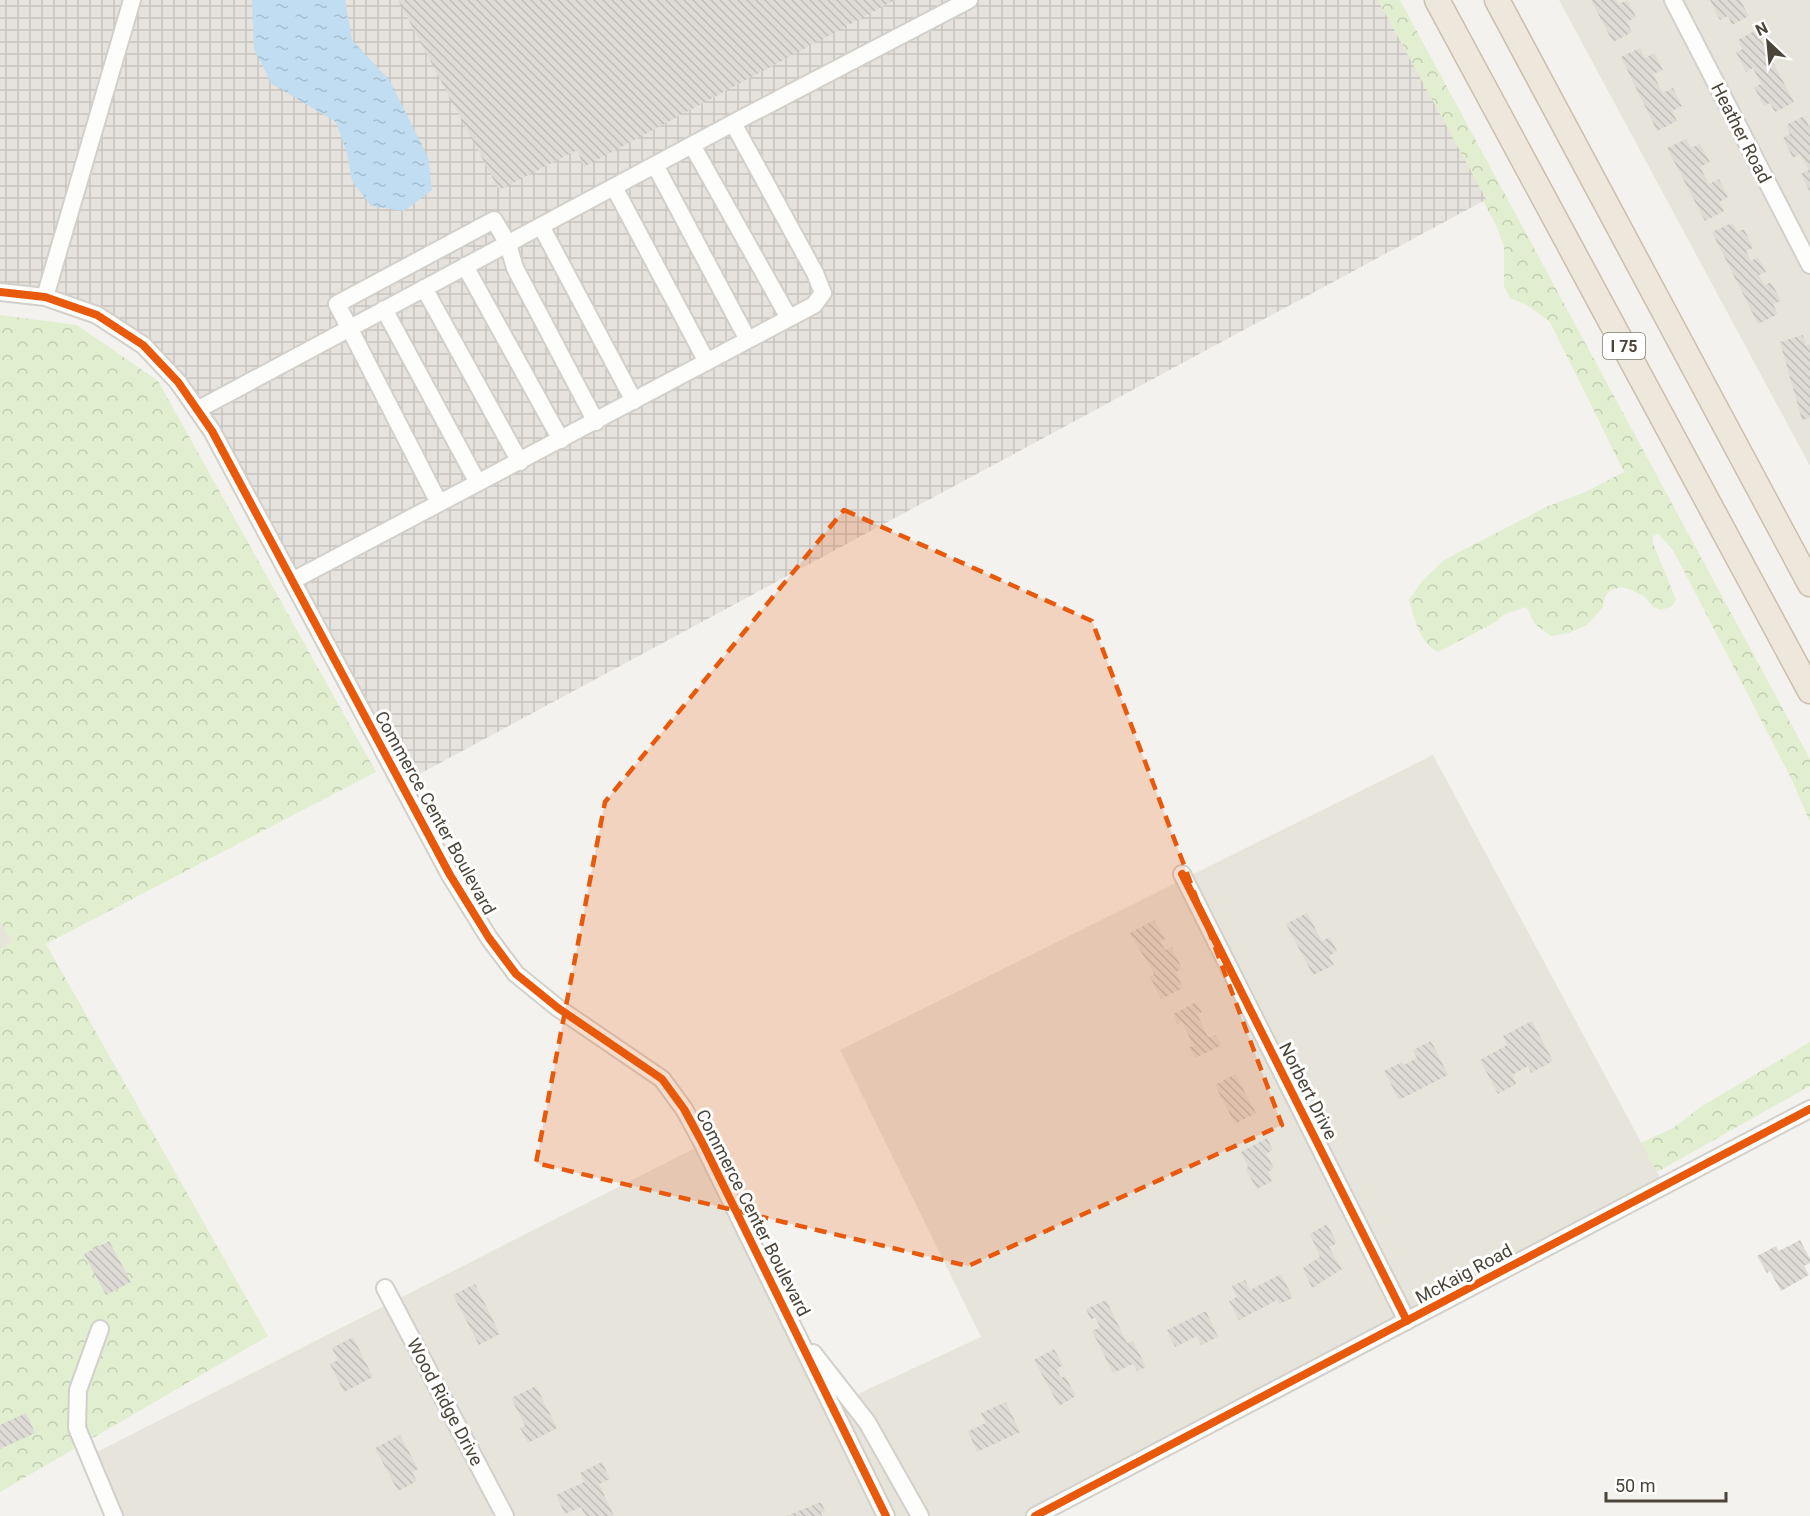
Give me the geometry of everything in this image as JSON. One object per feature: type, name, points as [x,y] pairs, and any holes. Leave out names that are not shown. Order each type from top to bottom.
[{"type":"highway","name":"I 75","points":[[1437,0],[1810,691]]},
{"type":"highway","name":"I 75","points":[[1497,0],[1810,584]]},
{"type":"street","points":[[45,297],[132,0]]},
{"type":"street","points":[[197,410],[692,145],[969,0]]},
{"type":"street","name":"Heather Road","points":[[1672,0],[1810,265]]},
{"type":"street","points":[[292,581],[814,305],[823,293],[815,273],[734,123]]},
{"type":"street","points":[[692,145],[789,318]]},
{"type":"street","points":[[655,165],[748,340]]},
{"type":"street","points":[[614,187],[707,362]]},
{"type":"street","points":[[439,503],[337,304],[494,220],[508,244],[514,268],[596,422]]},
{"type":"street","points":[[541,226],[634,401]]},
{"type":"street","points":[[465,266],[561,440]]},
{"type":"street","points":[[424,288],[520,462]]},
{"type":"street","name":"Commerce Center Boulevard","points":[[0,292],[45,297],[97,315],[143,345],[178,382],[212,431],[450,875],[489,938],[516,974],[558,1008],[662,1079],[684,1109],[886,1516]]},
{"type":"street","points":[[384,309],[478,483]]},
{"type":"street","name":"Norbert Drive","points":[[1182,874],[1407,1321]]},
{"type":"street","name":"McKaig Road","points":[[1035,1516],[1810,1109]]},
{"type":"street","name":"Wood Ridge Drive","points":[[385,1288],[505,1516]]},
{"type":"street","name":"Commerce Center Boulevard","points":[[793,1326],[867,1422],[920,1516]]},
{"type":"street","points":[[100,1329],[78,1390],[77,1428],[114,1516]]},
{"type":"highlighted area","points":[[844,510],[1092,621],[1282,1125],[968,1266],[536,1163],[605,802]]},
{"type":"shaded area","points":[[0,0],[1378,0],[1487,199],[401,784],[178,382],[97,315],[0,292]]},
{"type":"shaded area","points":[[1559,0],[1810,0],[1810,466]]},
{"type":"shaded area","points":[[1433,755],[1665,1187],[1035,1516],[114,1516],[89,1456],[703,1144],[793,1326],[849,1398],[981,1337],[840,1050]]},
{"type":"shaded area","points":[[0,921],[12,942],[0,949]]},
{"type":"green space","points":[[1378,0],[1400,0],[1810,759],[1810,822],[1792,780],[1673,550],[1658,534],[1653,536],[1653,543],[1676,600],[1671,607],[1660,610],[1652,606],[1645,597],[1622,587],[1611,590],[1605,596],[1603,607],[1587,625],[1569,633],[1551,636],[1535,624],[1526,607],[1503,615],[1496,622],[1438,652],[1422,636],[1409,600],[1423,580],[1444,560],[1546,507],[1583,493],[1624,472],[1550,322],[1527,305],[1510,298],[1504,286],[1504,247],[1496,225],[1483,201],[1486,199]]},
{"type":"green space","points":[[0,315],[77,325],[158,381],[376,772],[46,944],[268,1336],[0,1492],[0,949],[12,942],[0,921]]},
{"type":"green space","points":[[1810,1042],[1810,1086],[1657,1172],[1641,1143],[1673,1128],[1702,1106]]},
{"type":"water","points":[[252,0],[345,0],[352,40],[390,81],[428,157],[432,190],[404,211],[371,206],[352,181],[347,153],[336,122],[272,84],[254,49]]},
{"type":"building","points":[[398,0],[895,0],[584,167],[577,150],[499,190]]},
{"type":"building","points":[[1591,0],[1616,0],[1618,5],[1627,0],[1636,17],[1627,22],[1632,32],[1613,42]]},
{"type":"building","points":[[1710,0],[1740,0],[1749,16],[1732,25],[1728,16],[1720,20]]},
{"type":"building","points":[[1756,30],[1794,102],[1775,112],[1770,103],[1764,106],[1754,87],[1761,84],[1753,68],[1746,72],[1736,52],[1743,49],[1738,40]]},
{"type":"building","points":[[1640,48],[1645,58],[1654,53],[1663,70],[1653,74],[1663,93],[1673,88],[1682,106],[1672,111],[1677,121],[1657,131],[1621,57]]},
{"type":"building","points":[[1804,116],[1810,128],[1810,192],[1801,174],[1809,170],[1800,154],[1793,158],[1783,138],[1790,134],[1786,125]]},
{"type":"building","points":[[1686,139],[1691,148],[1700,144],[1710,162],[1700,167],[1709,184],[1719,179],[1728,197],[1719,202],[1724,211],[1705,221],[1667,148]]},
{"type":"building","points":[[1732,223],[1737,232],[1744,229],[1753,248],[1746,251],[1751,261],[1758,257],[1766,272],[1759,275],[1764,285],[1771,282],[1781,301],[1773,304],[1778,314],[1758,324],[1712,232]]},
{"type":"building","points":[[1803,335],[1806,345],[1810,344],[1810,418],[1802,420],[1780,342]]},
{"type":"building","points":[[1307,913],[1322,941],[1330,937],[1337,951],[1329,956],[1334,965],[1313,975],[1286,924]]},
{"type":"building","points":[[1154,920],[1165,939],[1160,941],[1165,950],[1172,947],[1182,969],[1176,972],[1183,988],[1161,999],[1150,977],[1154,974],[1130,933]]},
{"type":"building","points":[[1196,1002],[1202,1012],[1197,1014],[1208,1037],[1215,1035],[1222,1045],[1195,1058],[1189,1047],[1194,1046],[1182,1023],[1177,1024],[1174,1014]]},
{"type":"building","points":[[1532,1021],[1553,1061],[1531,1073],[1528,1066],[1512,1075],[1516,1084],[1498,1094],[1480,1060],[1507,1045],[1503,1036]]},
{"type":"building","points":[[1431,1041],[1448,1075],[1399,1100],[1384,1071],[1417,1058],[1413,1050]]},
{"type":"building","points":[[1235,1074],[1256,1113],[1235,1124],[1215,1085]]},
{"type":"building","points":[[1267,1138],[1273,1150],[1266,1154],[1274,1168],[1268,1172],[1272,1181],[1257,1189],[1246,1170],[1248,1166],[1241,1152]]},
{"type":"building","points":[[1327,1224],[1337,1243],[1329,1247],[1342,1269],[1312,1288],[1303,1268],[1320,1257],[1310,1234]]},
{"type":"building","points":[[1800,1240],[1810,1259],[1810,1263],[1804,1266],[1809,1275],[1781,1291],[1770,1271],[1767,1273],[1757,1256],[1776,1246],[1779,1251]]},
{"type":"building","points":[[109,1241],[131,1282],[106,1295],[84,1254]]},
{"type":"building","points":[[1281,1274],[1293,1298],[1279,1304],[1277,1300],[1239,1320],[1229,1301],[1237,1297],[1232,1286],[1245,1280],[1250,1290]]},
{"type":"building","points":[[475,1284],[500,1334],[479,1345],[453,1295]]},
{"type":"building","points":[[1106,1300],[1127,1343],[1133,1341],[1146,1367],[1137,1371],[1133,1364],[1113,1373],[1092,1331],[1100,1327],[1095,1317],[1091,1320],[1086,1309]]},
{"type":"building","points":[[1206,1311],[1218,1337],[1201,1345],[1197,1336],[1175,1347],[1167,1330]]},
{"type":"building","points":[[353,1337],[373,1377],[344,1392],[330,1364],[338,1360],[332,1348]]},
{"type":"building","points":[[1054,1349],[1063,1365],[1057,1369],[1061,1378],[1065,1376],[1076,1396],[1059,1406],[1034,1360]]},
{"type":"building","points":[[536,1386],[557,1428],[528,1443],[520,1428],[525,1425],[511,1398]]},
{"type":"building","points":[[1006,1402],[1020,1432],[977,1452],[968,1431],[986,1423],[981,1413]]},
{"type":"building","points":[[26,1413],[35,1433],[0,1449],[0,1425]]},
{"type":"building","points":[[400,1435],[418,1469],[412,1472],[417,1481],[398,1491],[375,1448]]},
{"type":"building","points":[[602,1462],[610,1479],[599,1484],[614,1516],[585,1516],[581,1507],[565,1514],[556,1495],[584,1482],[580,1473]]},
{"type":"building","points":[[821,1502],[825,1511],[821,1513],[822,1516],[786,1516]]},
{"type":"cycle path","points":[[0,292],[45,297],[97,315],[143,345],[178,382],[212,431],[450,875],[489,938],[516,974],[558,1008],[662,1079],[684,1109],[886,1516]]},
{"type":"cycle path","points":[[1182,874],[1407,1321]]},
{"type":"cycle path","points":[[1035,1516],[1810,1109]]}]
